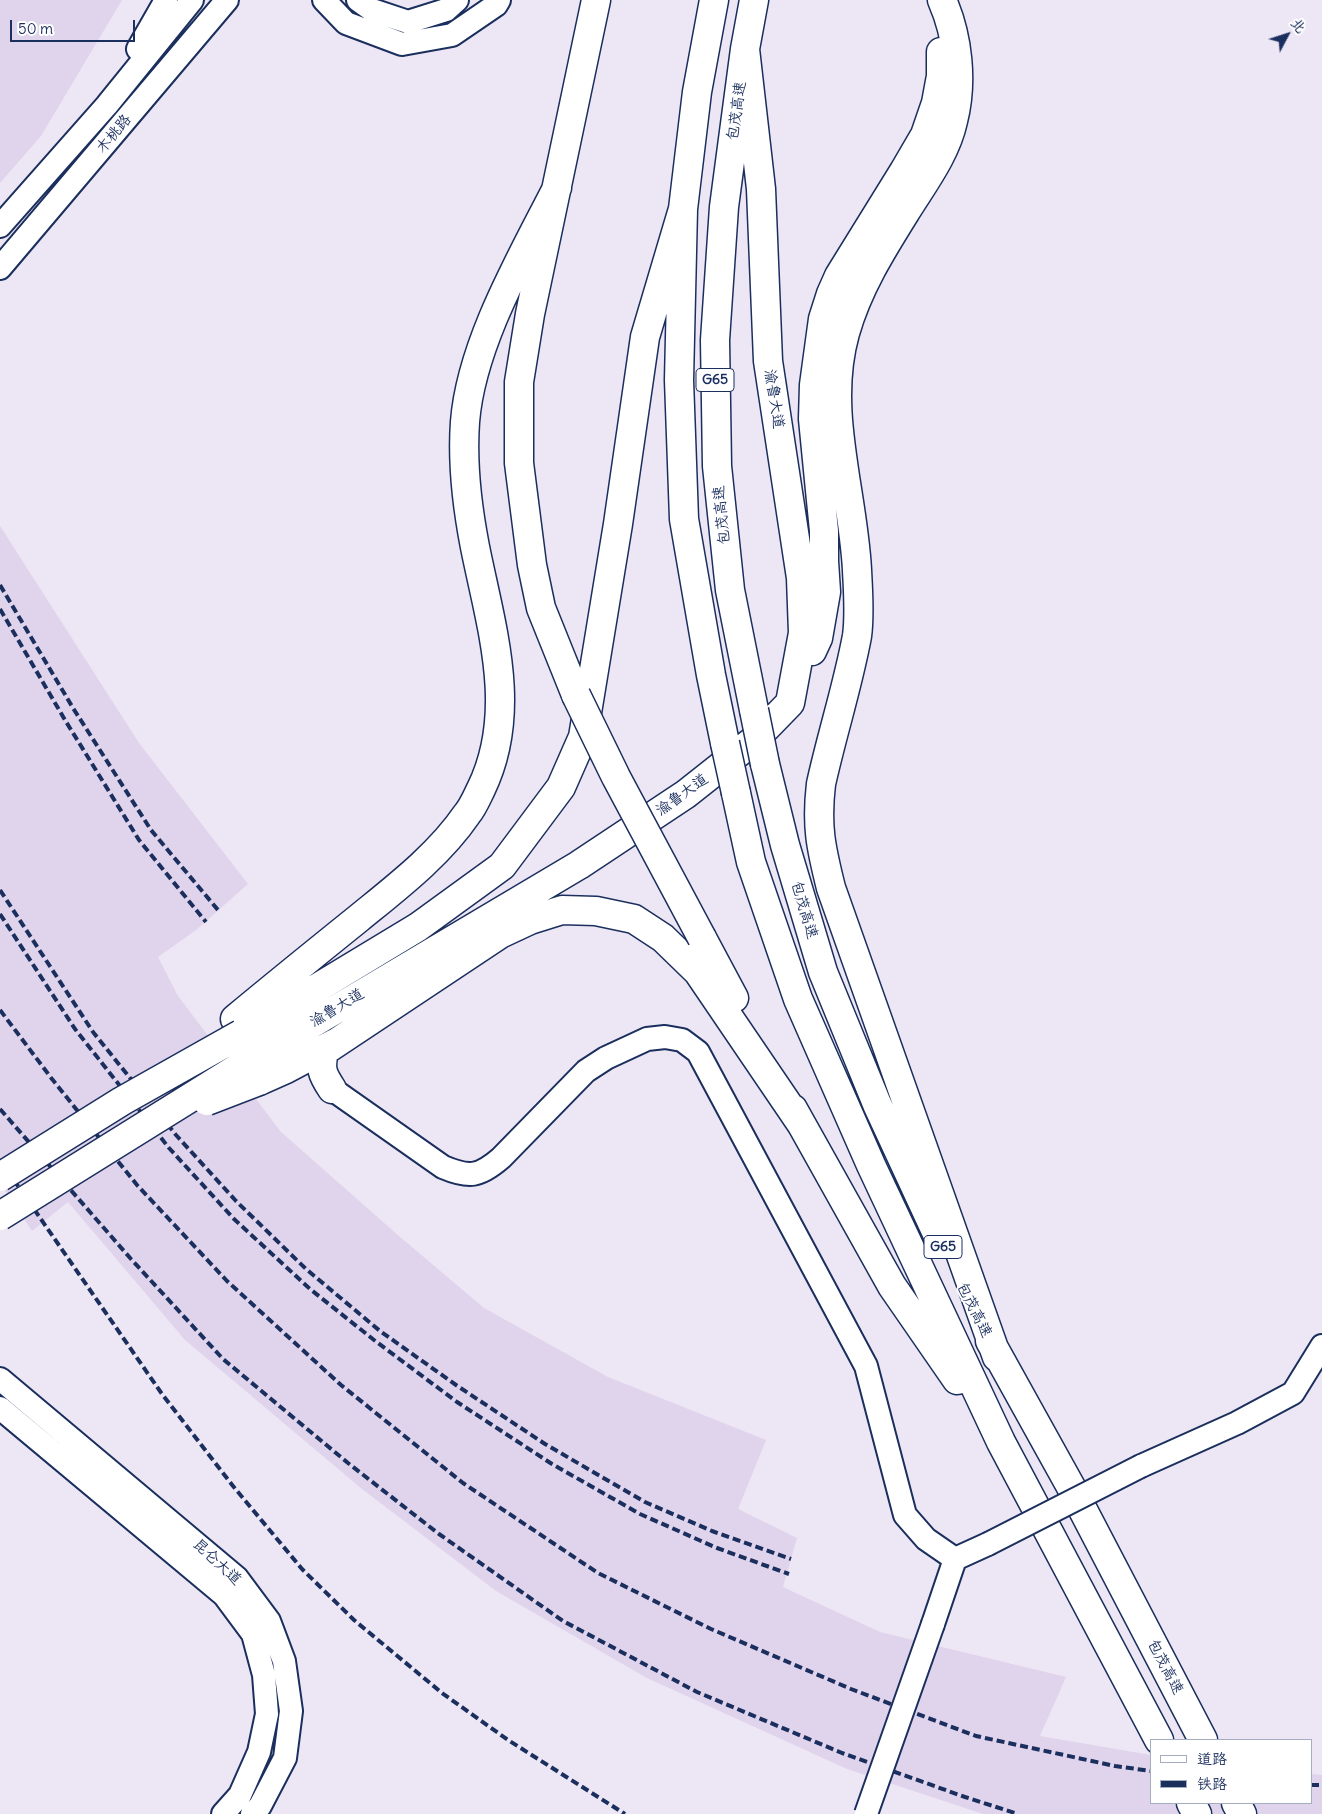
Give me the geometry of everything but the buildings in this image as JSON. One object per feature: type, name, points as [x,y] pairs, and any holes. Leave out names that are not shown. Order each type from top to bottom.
[{"type":"highway","points":[[585,0],[585,54]]},
{"type":"highway","points":[[596,0],[530,314],[519,382],[519,463],[532,565],[542,608],[576,695],[616,777],[802,1125],[892,1286],[1001,1442]]},
{"type":"highway","name":"包茂高速","points":[[714,0],[697,92],[683,209],[679,380],[684,519],[711,675],[750,862],[798,999],[871,1165],[1001,1442],[1159,1739]]},
{"type":"highway","name":"包茂高速","points":[[754,0],[745,49],[724,206],[715,340],[717,466],[729,580],[765,764],[785,845],[823,972],[877,1104],[952,1266],[997,1357],[1071,1487],[1202,1739]]},
{"type":"highway","points":[[790,703],[818,638],[826,592],[824,531],[813,419],[814,385],[823,319],[839,276],[921,142],[936,103],[941,76],[941,43],[929,0]]},
{"type":"highway","points":[[942,0],[950,17],[958,65],[958,93],[953,121],[943,149],[870,271],[854,304],[844,334],[839,363],[836,399],[857,570],[857,634],[821,784],[818,828],[831,888],[997,1357]]},
{"type":"highway","name":"渝鲁大道","points":[[257,1069],[579,865],[686,794],[754,741],[790,703],[803,633],[801,578],[768,361],[761,189],[745,49]]},
{"type":"highway","points":[[238,1026],[434,853],[468,813],[489,771],[499,723],[501,697],[497,655],[467,498],[464,461],[465,419],[482,347],[512,275],[557,188]]},
{"type":"highway","points":[[0,1177],[238,1026],[418,927],[502,866],[561,787],[583,737],[618,524],[645,337],[683,209]]},
{"type":"highway","points":[[332,1089],[322,1073],[321,1062],[324,1051],[500,934],[530,920],[562,910],[596,911],[634,919],[663,938],[698,972],[802,1125]]},
{"type":"highway","points":[[286,1070],[341,1040]]},
{"type":"highway","points":[[0,1216],[141,1127],[257,1069],[286,1070],[301,1073],[332,1089]]},
{"type":"street","points":[[107,105],[166,0]]},
{"type":"street","name":"木桃路","points":[[0,226],[107,105],[192,0]]},
{"type":"street","name":"木桃路","points":[[0,268],[227,0]]},
{"type":"street","points":[[324,0],[346,23],[402,44],[452,35],[496,5],[499,0]]},
{"type":"street","points":[[358,0],[372,10],[408,22],[446,10],[457,0]]},
{"type":"street","points":[[332,1089],[443,1166],[460,1174],[475,1175],[489,1169],[586,1071],[606,1058],[647,1039],[665,1037],[682,1040],[698,1052],[866,1366],[905,1515],[926,1539],[955,1559]]},
{"type":"street","points":[[866,1814],[955,1559],[1141,1466],[1237,1423],[1293,1393],[1322,1346]]},
{"type":"street","name":"昆仑大道","points":[[0,1379],[237,1578],[268,1621],[284,1661],[291,1712],[285,1758],[260,1806],[252,1814]]},
{"type":"street","points":[[0,1408],[224,1595],[253,1634],[264,1675],[267,1714],[258,1752],[240,1795],[224,1814]]},
{"type":"shaded area","points":[[0,0],[122,0],[41,136],[0,183]]},
{"type":"shaded area","points":[[0,526],[139,743],[248,884],[196,930],[158,957],[178,996],[281,1132],[484,1308],[608,1377],[766,1440],[738,1509],[797,1538],[783,1587],[880,1632],[1066,1677],[1040,1736],[1150,1755],[1150,1804],[1312,1804],[1312,1774],[1322,1775],[1322,1814],[983,1814],[847,1769],[647,1678],[496,1591],[362,1489],[185,1340],[68,1202],[32,1231],[0,1183]]},
{"type":"railway","points":[[0,585],[73,708],[151,830],[218,910]]},
{"type":"railway","points":[[0,609],[65,720],[139,840],[206,922]]},
{"type":"railway","points":[[0,890],[93,1032],[176,1135],[236,1201],[306,1269],[380,1331],[456,1385],[545,1444],[645,1502],[712,1531],[791,1559]]},
{"type":"railway","points":[[0,914],[75,1029],[169,1148],[234,1219],[310,1289],[457,1402],[552,1464],[640,1514],[717,1548],[789,1574]]},
{"type":"railway","points":[[0,1010],[52,1079],[137,1185],[227,1281],[341,1385],[463,1483],[598,1573],[711,1629],[851,1689],[976,1736],[1115,1766],[1150,1771]]},
{"type":"railway","points":[[0,1109],[131,1259],[223,1359],[348,1463],[439,1534],[563,1621],[697,1692],[842,1753],[1018,1814]]},
{"type":"railway","points":[[0,1160],[162,1394],[233,1486],[302,1569],[354,1620],[442,1693],[508,1740],[625,1814]]},
{"type":"railway","points":[[1312,1785],[1322,1785]]}]
